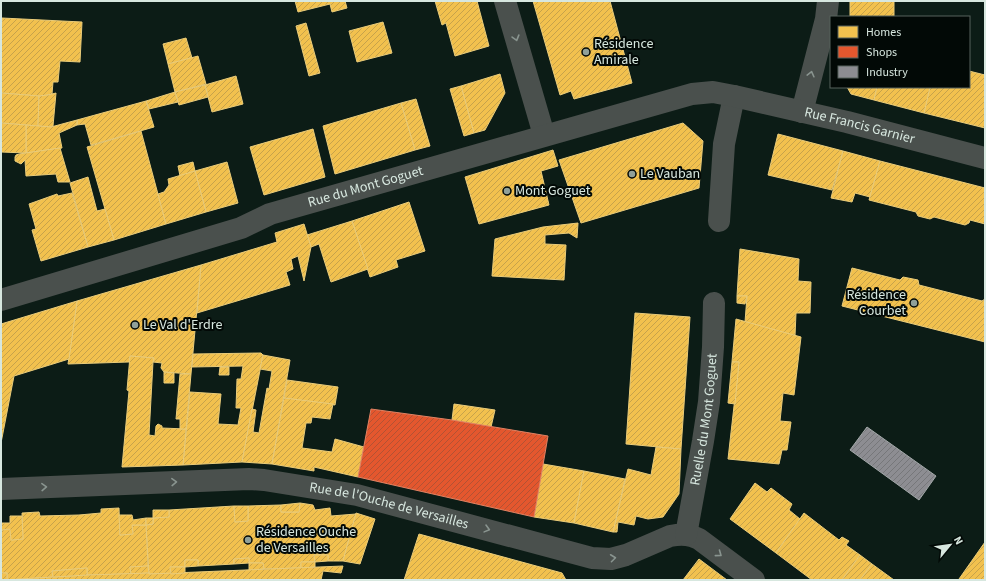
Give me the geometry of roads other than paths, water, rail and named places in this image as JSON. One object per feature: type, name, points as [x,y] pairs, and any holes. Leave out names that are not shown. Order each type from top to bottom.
[{"type":"street","points":[[505,1],[544,135]]},
{"type":"street","points":[[802,112],[826,19],[828,1]]},
{"type":"street","name":"Rue du Mont Goguet","points":[[1,300],[242,228],[270,214],[544,135],[692,94],[713,92],[734,96]]},
{"type":"street","points":[[719,221],[724,144],[734,96]]},
{"type":"street","name":"Rue Francis Garnier","points":[[734,96],[847,122],[985,158]]},
{"type":"street","name":"Ruelle du Mont Goguet","points":[[686,535],[704,441],[709,402],[713,347],[714,303]]},
{"type":"street","name":"Rue de l'Ouche de Versailles","points":[[3,489],[249,479],[264,480],[357,495],[592,558],[611,559],[626,555],[670,536],[678,534],[686,535]]},
{"type":"street","points":[[686,535],[699,539],[754,580]]},
{"type":"place","name":"Résidence Amirale","points":[[586,52]]},
{"type":"place","name":"Le Vauban","points":[[632,174]]},
{"type":"place","name":"Mont Goguet","points":[[507,191]]},
{"type":"place","name":"Résidence Courbet","points":[[914,303]]},
{"type":"place","name":"Le Val d'Erdre","points":[[135,325]]},
{"type":"place","name":"Résidence Ouche de Versailles","points":[[248,540]]}]
